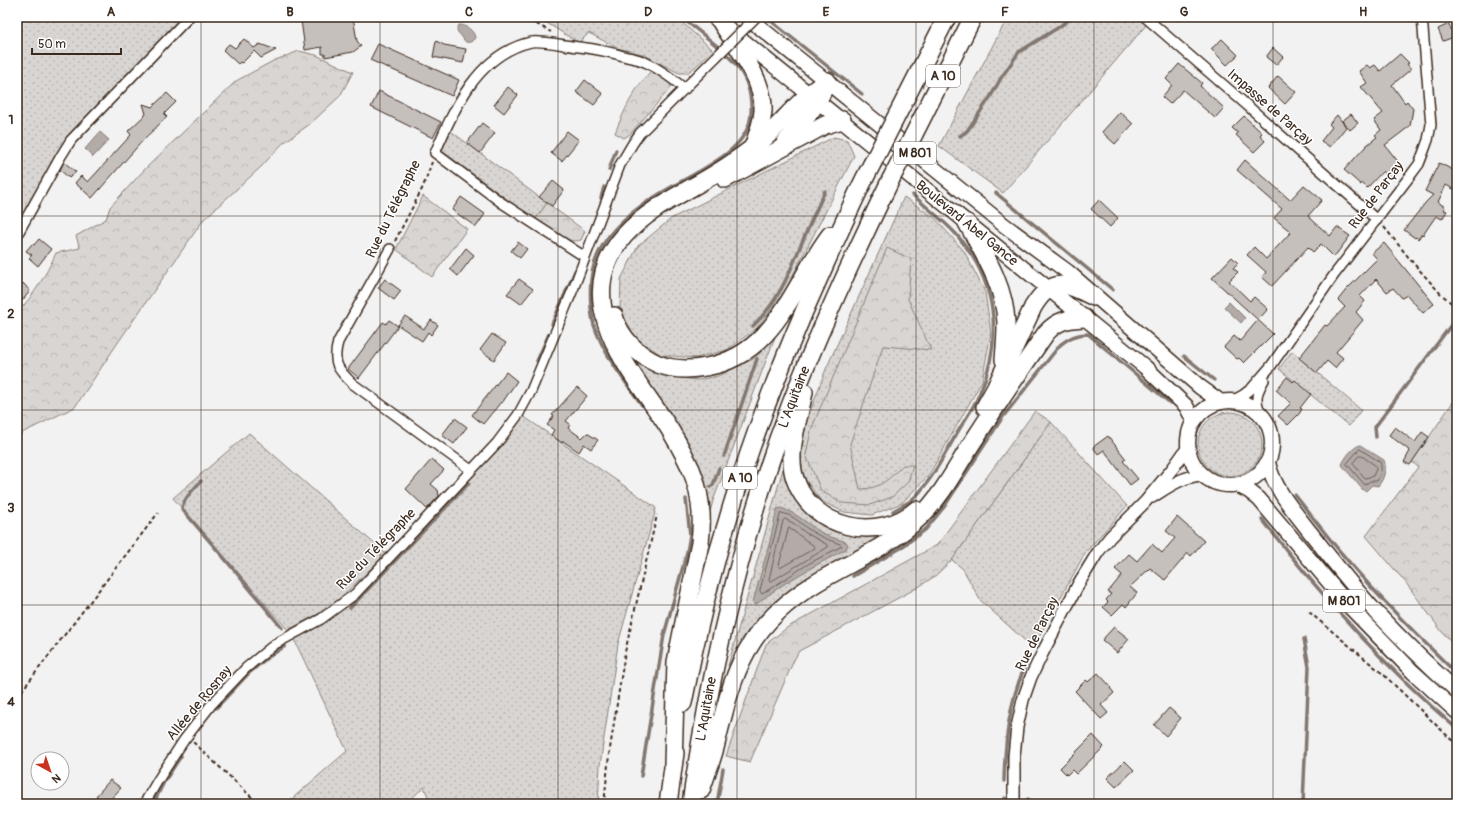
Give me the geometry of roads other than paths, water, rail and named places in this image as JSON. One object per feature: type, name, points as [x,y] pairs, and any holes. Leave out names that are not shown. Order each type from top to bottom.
[{"type":"highway","name":"L'Aquitaine","points":[[668,804],[673,764],[699,626],[722,536],[766,402],[783,359],[852,206],[947,17]]},
{"type":"highway","name":"L'Aquitaine","points":[[691,804],[712,676],[733,586],[749,527],[788,410],[845,276],[891,179],[973,17]]},
{"type":"highway","points":[[717,20],[752,71],[762,94],[762,120],[752,148]]},
{"type":"highway","points":[[778,151],[814,97],[827,81]]},
{"type":"highway","points":[[673,764],[676,662],[700,543],[702,526],[701,508],[698,490],[683,452],[664,420],[625,363],[610,335],[602,310],[602,284],[604,270],[612,252],[633,226],[656,209],[724,168],[752,148],[814,97]]},
{"type":"highway","points":[[842,120],[825,125],[696,194],[660,215],[639,232],[624,251],[613,273],[611,284],[612,308],[620,330],[634,349],[643,356],[662,366],[686,369],[697,368],[721,363],[741,354],[763,337],[781,315],[790,302],[820,248],[852,206]]},
{"type":"highway","points":[[967,223],[993,270],[1001,294],[1006,322],[1004,368]]},
{"type":"highway","points":[[813,349],[792,448],[795,479],[802,494],[818,512],[834,522],[853,528],[877,528],[905,518],[925,501],[935,488],[965,442],[995,389],[1033,307],[1047,288],[1065,285],[1094,297]]},
{"type":"highway","points":[[697,804],[715,746],[722,714],[738,666],[748,647],[761,629],[771,617],[797,596],[892,540],[920,517],[941,492],[1046,333],[1054,325],[1062,321],[1084,318]]},
{"type":"main road","name":"Boulevard Abel Gance","points":[[747,17],[1004,225],[1068,272],[1094,297],[1200,387],[1226,402]]},
{"type":"main road","name":"Boulevard Abel Gance","points":[[717,20],[814,97],[1145,367],[1186,406],[1194,421]]},
{"type":"main road","name":"M 801","points":[[1260,413],[1247,404],[1226,402],[1208,407],[1194,421],[1189,433],[1188,447],[1190,459],[1202,475],[1219,484],[1237,485],[1244,483],[1258,475],[1268,463]]},
{"type":"main road","points":[[1260,413],[1268,424],[1272,437],[1272,450],[1268,463]]},
{"type":"main road","name":"M 801","points":[[1268,463],[1270,474],[1276,485],[1343,574],[1381,618],[1424,661],[1457,691]]},
{"type":"main road","name":"M 801","points":[[1237,485],[1249,491],[1259,499],[1350,607],[1413,672],[1457,712]]},
{"type":"street","points":[[17,235],[71,140],[189,17]]},
{"type":"street","name":"Rue du Télégraphe","points":[[292,635],[321,619],[354,594],[497,443],[521,410],[531,391],[620,165],[627,152],[640,134],[756,17]]},
{"type":"street","name":"Impasse de Parçay","points":[[1145,17],[1376,220]]},
{"type":"street","name":"Rue de Parçay","points":[[1226,402],[1243,395],[1252,388],[1271,366],[1334,275],[1418,164],[1428,140],[1431,125],[1422,17]]},
{"type":"street","name":"Rue du Télégraphe","points":[[585,257],[502,203],[435,154],[467,89],[491,61],[516,47],[536,42],[596,48],[646,62],[685,89]]},
{"type":"street","name":"Rue du Télégraphe","points":[[390,249],[338,342],[335,352],[335,362],[342,374],[353,384],[471,470]]},
{"type":"street","name":"Rue de Parçay","points":[[1260,413],[1256,398],[1257,392],[1271,366]]},
{"type":"street","name":"Rue de Parçay","points":[[1014,804],[1014,756],[1017,726],[1023,700],[1031,677],[1043,652],[1079,583],[1098,552],[1114,532],[1145,502],[1174,468],[1188,447]]},
{"type":"street","name":"Rue de Parçay","points":[[1145,502],[1183,479],[1191,476],[1202,475]]},
{"type":"street","name":"Allée de Rosnay","points":[[144,804],[187,736],[211,705],[246,668],[275,644],[292,635]]},
{"type":"water","points":[[459,25],[471,30],[475,37],[473,41],[465,41],[458,33],[457,28]]},
{"type":"water","points":[[100,132],[109,140],[93,157],[85,149]]},
{"type":"water","points":[[1229,302],[1245,318],[1241,323],[1224,307]]},
{"type":"water","points":[[1360,445],[1384,460],[1385,463],[1384,474],[1378,486],[1372,485],[1366,491],[1362,489],[1342,465],[1349,453]]},
{"type":"water","points":[[781,508],[798,516],[829,537],[846,542],[848,545],[846,549],[787,582],[754,605],[753,602],[770,541],[777,509]]},
{"type":"waterway","points":[[642,405],[609,357],[594,325],[590,291],[596,260],[604,242],[631,214],[648,201],[718,160],[735,146],[746,131],[751,116],[749,90],[745,79],[738,68],[718,47],[681,17]]},
{"type":"waterway","points":[[766,17],[862,94]]},
{"type":"waterway","points":[[960,136],[967,131],[1019,52],[1072,17]]},
{"type":"waterway","points":[[609,170],[616,150]]},
{"type":"waterway","points":[[601,198],[604,187]]},
{"type":"waterway","points":[[753,326],[769,308],[781,289],[825,191]]},
{"type":"waterway","points":[[996,193],[1113,290]]},
{"type":"waterway","points":[[893,511],[909,502],[923,488],[935,471],[974,405],[987,374],[992,352],[994,331],[988,291],[970,252],[956,234],[913,195]]},
{"type":"waterway","points":[[552,324],[575,271]]},
{"type":"waterway","points":[[1376,437],[1375,427],[1457,317]]},
{"type":"waterway","points":[[537,361],[549,334]]},
{"type":"waterway","points":[[853,576],[899,549],[926,529],[944,507],[1002,418],[1060,345],[1070,338],[1088,334],[1170,403]]},
{"type":"waterway","points":[[1184,356],[1214,380]]},
{"type":"waterway","points":[[724,456],[757,359]]},
{"type":"waterway","points":[[710,487],[713,485],[719,468]]},
{"type":"waterway","points":[[201,481],[187,498],[182,509],[282,628]]},
{"type":"waterway","points":[[350,608],[469,483]]},
{"type":"waterway","points":[[1295,495],[1356,571],[1413,631],[1457,674]]},
{"type":"waterway","points":[[641,776],[664,635],[687,552],[690,535],[686,499]]},
{"type":"waterway","points":[[1262,519],[1307,575],[1354,629],[1404,681],[1457,729]]},
{"type":"waterway","points":[[1303,804],[1309,667],[1304,639]]},
{"type":"waterway","points":[[216,708],[248,674],[267,658],[285,646]]},
{"type":"waterway","points":[[1004,781],[1005,751],[1009,721],[1020,678],[1026,664]]},
{"type":"waterway","points":[[153,804],[164,782],[181,756]]},
{"type":"waterway","points":[[717,804],[723,769]]},
{"type":"waterway","points":[[1005,798],[1005,804]]},
{"type":"waterway","points":[[1028,799],[1028,804]]}]
